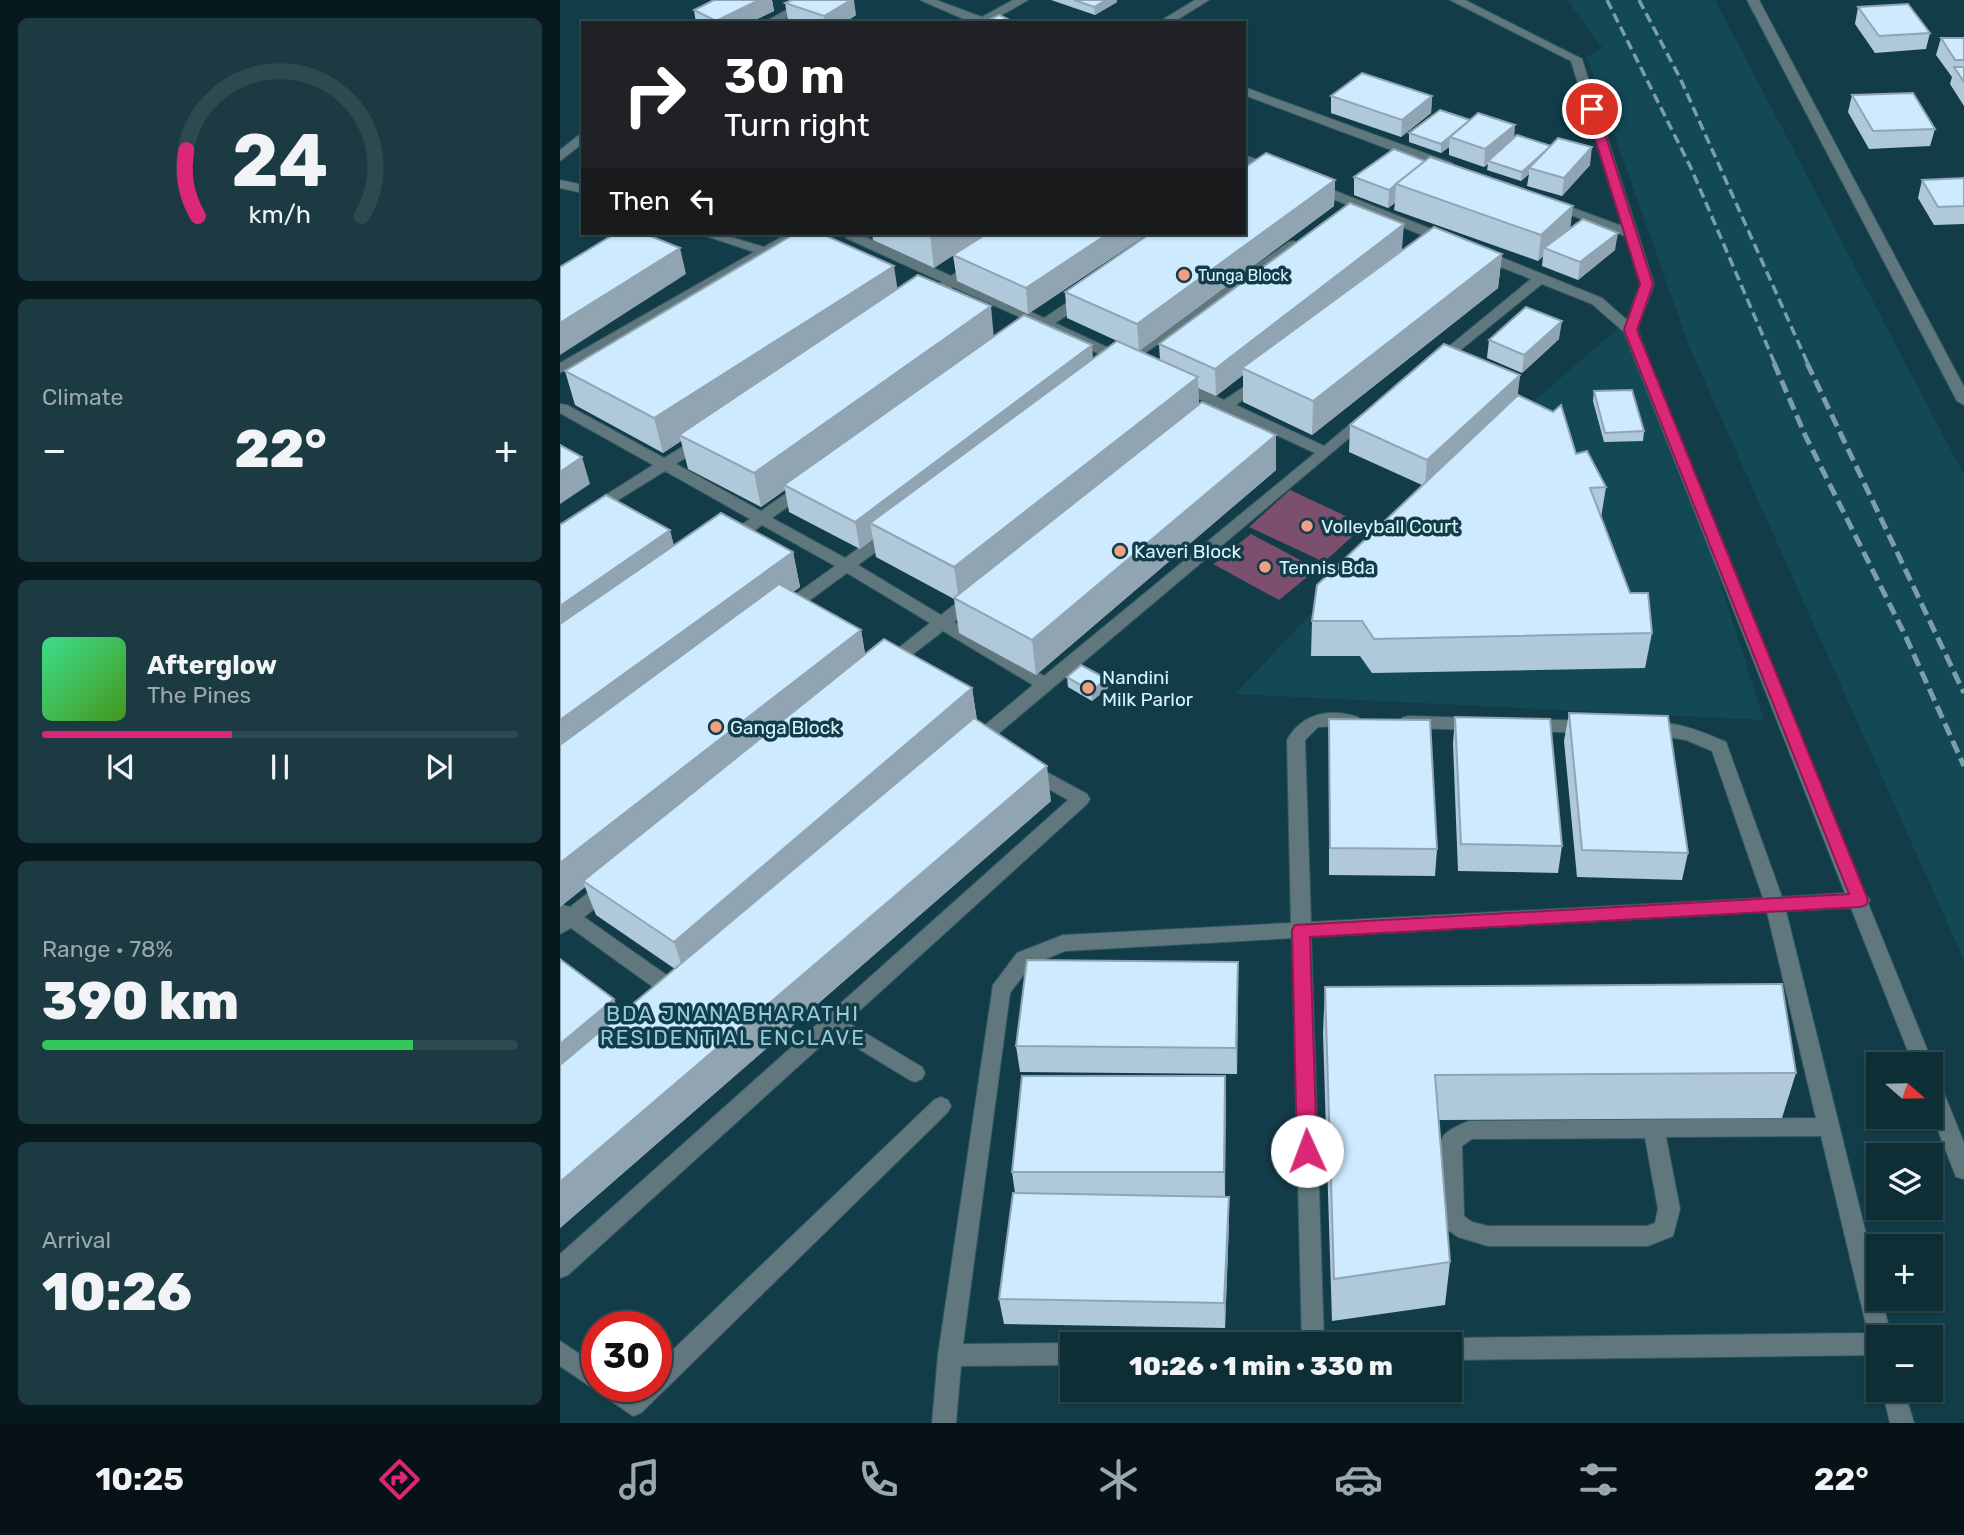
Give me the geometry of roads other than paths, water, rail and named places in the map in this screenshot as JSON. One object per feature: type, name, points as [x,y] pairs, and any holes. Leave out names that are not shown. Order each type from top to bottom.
[{"type":"street","points":[[773,21],[813,0]]},
{"type":"street","points":[[926,0],[978,21]]},
{"type":"street","points":[[983,21],[1022,0]]},
{"type":"street","points":[[1166,21],[1203,0]]},
{"type":"street","points":[[1455,0],[1576,60],[1647,284],[1630,330]]},
{"type":"street","points":[[1753,0],[1964,401]]},
{"type":"street","points":[[1246,92],[1464,173]]},
{"type":"street","points":[[560,157],[581,138]]},
{"type":"street","points":[[1246,160],[1438,242],[1597,301],[1630,330],[1860,900],[1918,1052]]},
{"type":"street","points":[[560,184],[581,189]]},
{"type":"street","points":[[1542,201],[1631,234]]},
{"type":"street","points":[[1105,378],[1134,364],[1309,234]]},
{"type":"street","points":[[712,235],[765,251]]},
{"type":"street","points":[[560,369],[793,235]]},
{"type":"street","points":[[849,237],[1134,364]]},
{"type":"street","points":[[917,304],[984,261]]},
{"type":"street","points":[[1422,374],[1541,278]]},
{"type":"street","points":[[1010,347],[1101,286]]},
{"type":"street","points":[[1193,431],[1269,373]]},
{"type":"street","points":[[1164,378],[1325,452]]},
{"type":"street","points":[[565,406],[664,466],[846,565],[1044,684]]},
{"type":"street","points":[[958,758],[1379,408]]},
{"type":"street","points":[[560,531],[710,437]]},
{"type":"street","points":[[716,550],[817,480]]},
{"type":"street","points":[[769,622],[902,524]]},
{"type":"street","points":[[876,675],[985,589]]},
{"type":"street","points":[[1312,1332],[1296,740],[1301,728],[1313,722],[1365,721]]},
{"type":"street","points":[[1392,722],[1606,727]]},
{"type":"street","points":[[1633,728],[1675,730],[1693,734],[1720,747],[1775,905],[1877,1325]]},
{"type":"street","points":[[560,1268],[1081,799],[978,740]]},
{"type":"street","points":[[625,874],[563,918],[681,996]]},
{"type":"street","points":[[944,1423],[950,1355],[1000,991],[1024,959],[1063,943],[1860,900]]},
{"type":"street","points":[[832,1023],[915,1073]]},
{"type":"street","points":[[672,1366],[940,1106]]},
{"type":"street","points":[[1943,1116],[1964,1170]]},
{"type":"street","points":[[1654,1128],[1669,1209],[1665,1229],[1648,1236],[1488,1236],[1466,1230],[1452,1221],[1452,1141],[1469,1130],[1654,1128],[1830,1127]]},
{"type":"street","points":[[1462,1349],[1866,1344]]},
{"type":"street","points":[[560,1352],[581,1367]]},
{"type":"street","points":[[950,1355],[1060,1353]]},
{"type":"street","points":[[1897,1402],[1902,1423]]},
{"type":"railway","points":[[1607,0],[1691,168],[1775,364]]},
{"type":"railway","points":[[1639,0],[1680,78],[1808,364]]},
{"type":"railway","points":[[1774,363],[1805,435],[1905,635],[1964,766]]},
{"type":"railway","points":[[1807,363],[1964,693]]},
{"type":"place","name":"Tunga Block","points":[[1184,275]]},
{"type":"place","name":"Volleyball Court","points":[[1307,526]]},
{"type":"place","name":"Kaveri Block","points":[[1120,551]]},
{"type":"place","name":"Tennis Bda","points":[[1265,567]]},
{"type":"place","name":"Nandini Milk Parlor","points":[[1088,688]]},
{"type":"place","name":"Ganga Block","points":[[716,727]]},
{"type":"district","name":"BDA JNANABHARATHI RESIDENTIAL ENCLAVE","points":[[733,1025]]}]
